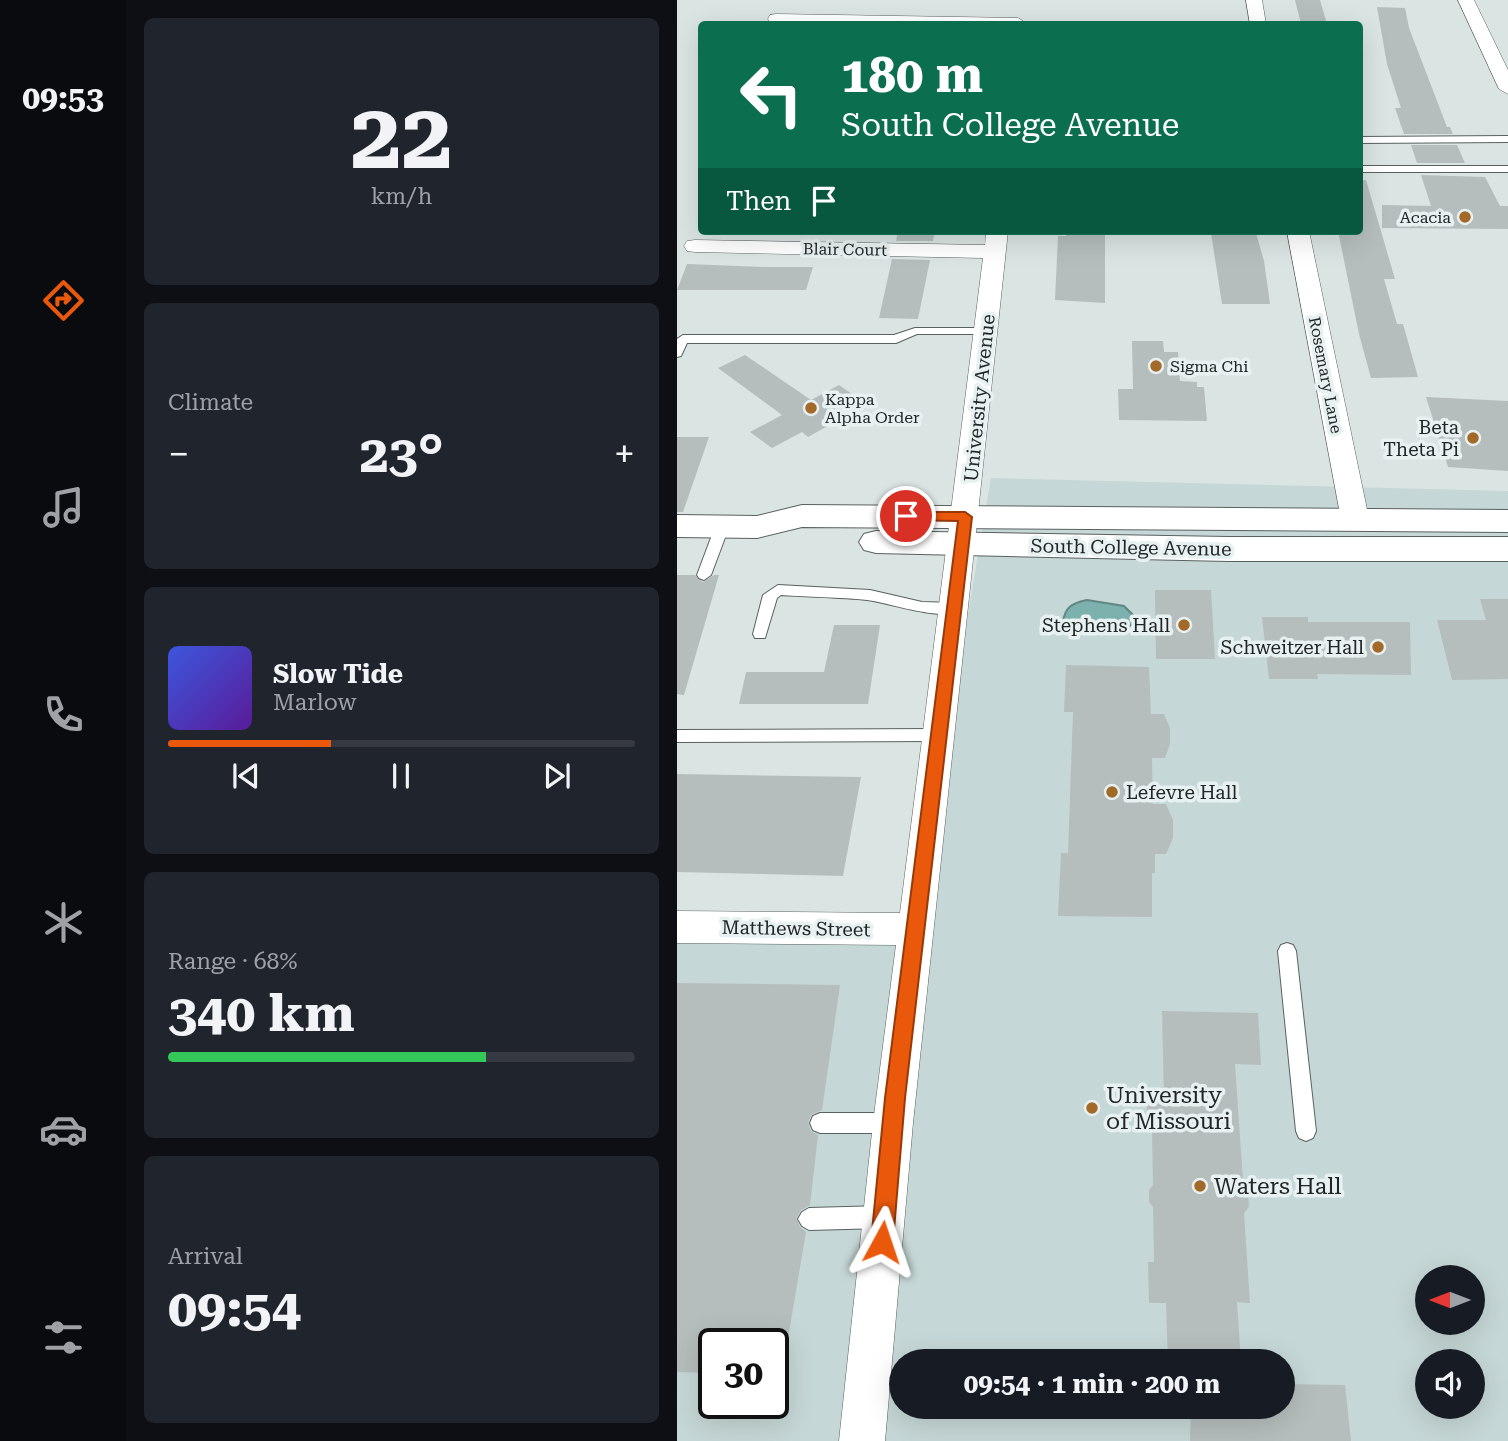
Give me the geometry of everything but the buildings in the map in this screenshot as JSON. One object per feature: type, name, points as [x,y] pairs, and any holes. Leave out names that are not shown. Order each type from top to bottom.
[{"type":"main road","name":"South College Avenue","points":[[677,526],[757,527],[794,540],[963,530],[1355,519],[1508,521]]},
{"type":"main road","name":"South College Avenue","points":[[963,530],[1228,549],[1508,549]]},
{"type":"street","points":[[1254,0],[1258,21]]},
{"type":"street","points":[[1466,0],[1508,89]]},
{"type":"street","points":[[776,19],[1019,19]]},
{"type":"street","name":"Rosemary Lane","points":[[1299,235],[1355,519]]},
{"type":"street","name":"Blair Court","points":[[695,246],[996,241]]},
{"type":"street","name":"University Avenue","points":[[863,1441],[893,1123],[996,241]]},
{"type":"street","name":"Matthews Street","points":[[677,927],[915,929]]},
{"type":"lane","points":[[1363,140],[1508,139]]},
{"type":"lane","points":[[1363,169],[1508,169]]},
{"type":"lane","points":[[677,353],[683,340],[896,339],[915,331],[987,331]]},
{"type":"lane","points":[[704,575],[722,527]]},
{"type":"lane","points":[[760,634],[770,595],[778,590],[870,595],[921,607],[954,608]]},
{"type":"lane","points":[[677,736],[938,736]]},
{"type":"lane","points":[[1287,951],[1306,1131]]},
{"type":"lane","points":[[820,1123],[893,1123]]},
{"type":"lane","points":[[809,1219],[885,1217]]},
{"type":"shaded area","name":"University of Missouri","points":[[991,478],[1508,491],[1508,1441],[677,1441],[677,932],[915,929]]},
{"type":"water","points":[[1087,600],[1124,606],[1133,615],[1133,623],[1121,630],[1095,628],[1084,632],[1075,631],[1063,622],[1065,613],[1073,604]]},
{"type":"place","name":"Acacia","points":[[1465,217]]},
{"type":"place","name":"Sigma Chi","points":[[1156,366]]},
{"type":"place","name":"Kappa Alpha Order","points":[[811,408]]},
{"type":"place","name":"Beta Theta Pi","points":[[1473,438]]},
{"type":"place","name":"Stephens Hall","points":[[1184,625]]},
{"type":"place","name":"Schweitzer Hall","points":[[1378,647]]},
{"type":"place","name":"Lefevre Hall","points":[[1112,792]]},
{"type":"place","name":"University of Missouri","points":[[1092,1108]]},
{"type":"place","name":"Waters Hall","points":[[1200,1186]]},
{"type":"route","points":[[882,1242],[895,1098],[965,517],[906,516]]}]
